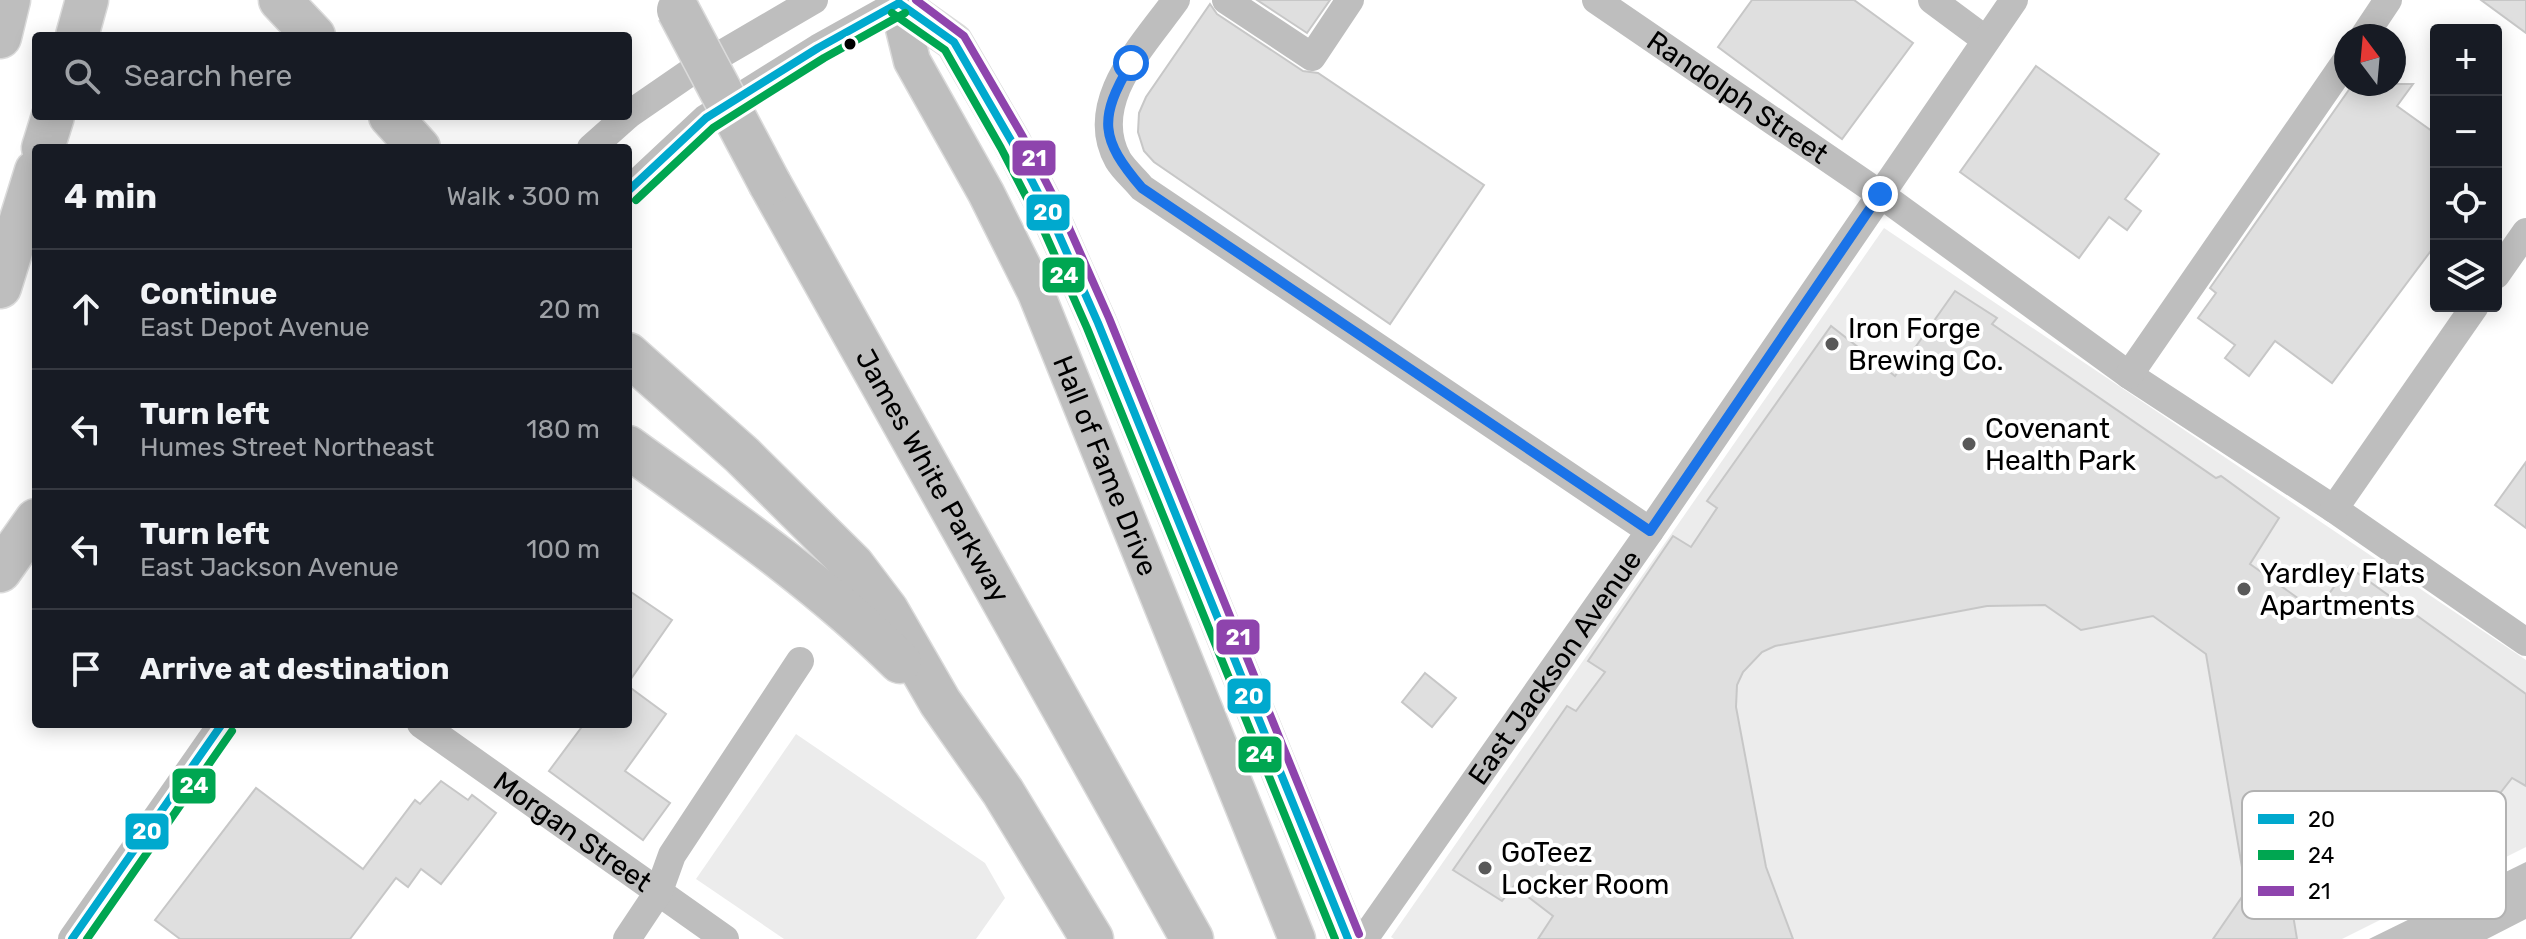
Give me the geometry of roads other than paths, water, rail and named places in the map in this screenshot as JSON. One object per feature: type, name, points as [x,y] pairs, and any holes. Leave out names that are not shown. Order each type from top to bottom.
[{"type":"highway","points":[[0,37],[9,0]]},
{"type":"highway","points":[[280,0],[310,32]]},
{"type":"highway","name":"James White Parkway","points":[[674,3],[770,184],[1192,939]]},
{"type":"highway","points":[[44,144],[52,120]]},
{"type":"highway","points":[[394,120],[415,144]]},
{"type":"highway","points":[[0,287],[32,184]]},
{"type":"highway","points":[[632,358],[753,465],[853,565],[887,610],[940,702],[1003,792],[1092,939]]},
{"type":"highway","points":[[632,450],[793,566],[866,628],[940,702]]},
{"type":"highway","points":[[0,571],[32,526]]},
{"type":"main road","name":"Hall of Fame Drive","points":[[898,1],[954,42],[1012,142],[1077,274],[1348,939]]},
{"type":"main road","name":"Hall of Fame Drive","points":[[898,1],[912,61],[986,193],[1036,293],[1297,939]]},
{"type":"street","points":[[632,113],[700,66],[814,0]]},
{"type":"street","points":[[1176,0],[1131,63],[1115,91],[1107,117],[1109,138],[1119,161],[1142,188],[1650,531]]},
{"type":"street","points":[[1226,0],[1312,57],[1350,0]]},
{"type":"street","name":"Randolph Street","points":[[1596,0],[1640,12],[1880,194],[2129,375],[2334,509],[2526,642]]},
{"type":"street","points":[[1932,0],[1986,40]]},
{"type":"street","name":"East Jackson Avenue","points":[[1364,939],[1650,531],[2014,0]]},
{"type":"street","points":[[2372,24],[2388,0]]},
{"type":"street","points":[[632,187],[706,118],[898,1]]},
{"type":"street","points":[[2129,375],[2334,78]]},
{"type":"street","points":[[596,144],[623,120]]},
{"type":"street","points":[[2502,266],[2526,232]]},
{"type":"street","points":[[2334,509],[2471,312]]},
{"type":"street","points":[[627,939],[659,891],[672,855],[800,661]]},
{"type":"street","points":[[72,939],[219,728]]},
{"type":"street","name":"Morgan Street","points":[[427,728],[725,939]]},
{"type":"place","name":"Iron Forge Brewing Co.","points":[[1832,344]]},
{"type":"place","name":"Covenant Health Park","points":[[1969,444]]},
{"type":"place","name":"Yardley Flats Apartments","points":[[2244,589]]},
{"type":"place","name":"GoTeez Locker Room","points":[[1485,868]]}]
